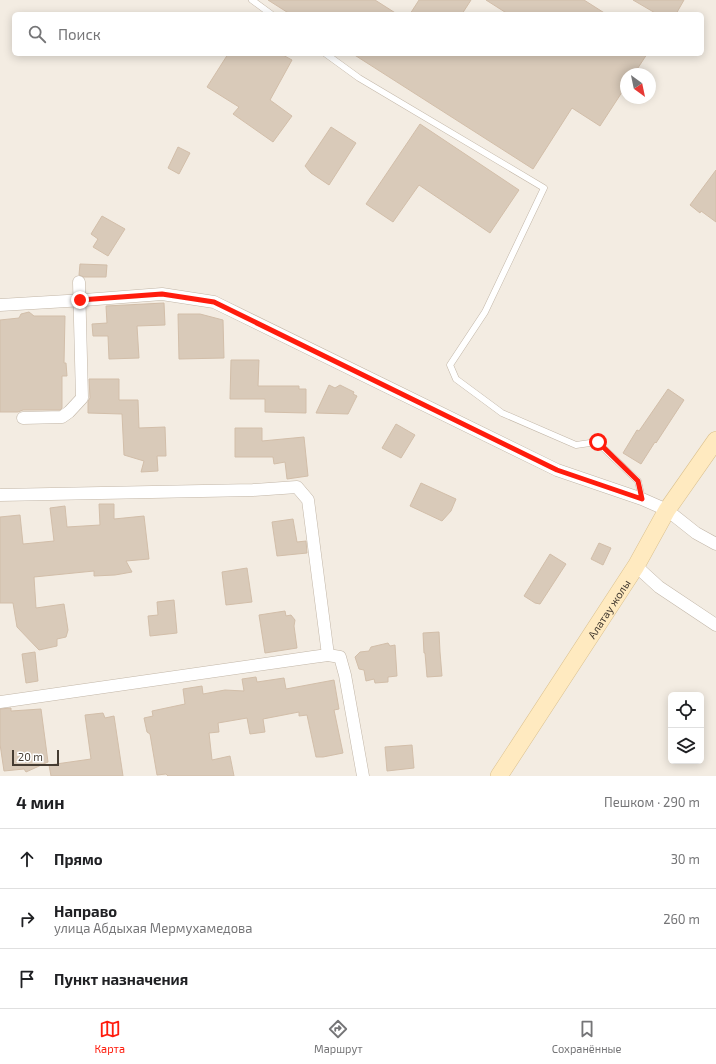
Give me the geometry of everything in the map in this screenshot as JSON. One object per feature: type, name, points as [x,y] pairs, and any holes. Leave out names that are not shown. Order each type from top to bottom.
[{"type":"main road","name":"Алатау жолы","points":[[499,776],[636,566],[667,510],[716,440]]},
{"type":"street","points":[[24,418],[62,417],[82,398],[79,282]]},
{"type":"street","points":[[0,305],[162,294],[214,302],[557,470],[642,499],[667,510],[696,533],[716,544]]},
{"type":"street","points":[[0,495],[296,488],[308,500],[328,655]]},
{"type":"street","points":[[636,566],[659,587],[716,625]]},
{"type":"street","points":[[0,702],[328,655],[340,657],[345,675],[363,776]]},
{"type":"lane","points":[[252,0],[268,12]]},
{"type":"lane","points":[[329,56],[359,78],[544,188],[485,312],[450,365],[456,379],[502,413],[576,445],[598,442],[638,481],[642,499]]},
{"type":"building","points":[[268,0],[375,0],[394,12],[287,12]]},
{"type":"building","points":[[419,0],[471,0],[463,12],[411,12]]},
{"type":"building","points":[[486,0],[584,0],[603,12],[505,12]]},
{"type":"building","points":[[633,0],[684,0],[677,12],[654,12]]},
{"type":"building","points":[[227,56],[285,56],[292,60],[270,100],[292,116],[273,142],[233,114],[239,107],[207,87]]},
{"type":"building","points":[[356,56],[646,56],[638,68],[620,68],[620,95],[600,126],[572,108],[533,169]]},
{"type":"building","points":[[420,124],[519,190],[490,233],[419,185],[393,222],[366,204]]},
{"type":"building","points":[[331,127],[356,143],[329,185],[311,173],[305,166]]},
{"type":"building","points":[[178,147],[190,153],[179,174],[168,168]]},
{"type":"building","points":[[716,170],[716,222],[701,211],[700,213],[690,205]]},
{"type":"building","points":[[102,216],[125,229],[108,256],[93,247],[98,239],[91,234]]},
{"type":"building","points":[[80,264],[107,265],[106,277],[84,277],[79,275]]},
{"type":"building","points":[[164,303],[165,325],[137,326],[139,358],[109,359],[108,336],[93,336],[92,324],[107,323],[106,306]]},
{"type":"building","points":[[29,312],[34,316],[65,316],[64,363],[66,363],[67,376],[62,376],[62,408],[60,410],[23,410],[18,412],[0,412],[0,320],[19,318],[21,314]]},
{"type":"building","points":[[178,314],[200,314],[223,320],[224,358],[179,359]]},
{"type":"building","points":[[231,360],[259,360],[258,386],[299,386],[299,389],[306,389],[306,413],[265,412],[265,399],[230,399]]},
{"type":"building","points":[[89,379],[119,379],[119,400],[138,400],[139,428],[165,427],[166,456],[157,456],[158,471],[141,472],[144,461],[124,455],[122,414],[88,413],[88,401],[90,398]]},
{"type":"building","points":[[329,385],[335,388],[340,385],[354,392],[353,394],[357,396],[348,414],[316,413]]},
{"type":"building","points":[[668,389],[684,400],[641,464],[623,453],[637,430],[639,431]]},
{"type":"building","points":[[396,424],[415,435],[401,458],[382,448]]},
{"type":"building","points":[[235,428],[262,428],[262,441],[304,437],[308,476],[287,479],[285,462],[274,464],[273,457],[235,457]]},
{"type":"building","points":[[421,483],[456,499],[451,511],[442,521],[410,506]]},
{"type":"building","points":[[99,504],[114,504],[114,519],[144,516],[149,559],[126,561],[132,572],[115,575],[94,576],[94,571],[34,577],[36,608],[64,604],[68,630],[66,637],[57,639],[57,646],[39,650],[17,627],[13,603],[0,603],[0,517],[20,515],[23,544],[54,541],[50,508],[65,506],[67,527],[100,525]]},
{"type":"building","points":[[293,519],[297,542],[306,541],[307,553],[277,556],[272,522]]},
{"type":"building","points":[[599,543],[611,548],[603,565],[591,559]]},
{"type":"building","points":[[550,554],[566,564],[540,604],[535,603],[524,596]]},
{"type":"building","points":[[247,568],[252,602],[226,605],[222,572]]},
{"type":"building","points":[[174,600],[177,633],[150,636],[148,616],[158,615],[157,602]]},
{"type":"building","points":[[285,611],[286,616],[291,615],[295,620],[294,626],[297,648],[265,653],[259,615]]},
{"type":"building","points":[[439,632],[442,676],[427,677],[423,633]]},
{"type":"building","points":[[388,643],[390,646],[395,645],[397,676],[388,677],[388,682],[375,683],[374,679],[366,681],[364,670],[359,669],[355,657],[360,652],[369,651],[371,647]]},
{"type":"building","points":[[35,652],[38,681],[26,683],[22,654]]},
{"type":"building","points":[[256,677],[257,682],[284,678],[286,689],[334,680],[339,709],[334,710],[343,753],[316,757],[307,715],[299,716],[299,712],[263,719],[265,732],[250,734],[247,718],[218,723],[219,732],[209,733],[212,760],[230,756],[234,776],[157,775],[150,734],[147,732],[144,718],[153,716],[152,711],[185,704],[183,689],[202,686],[203,694],[225,690],[244,691],[242,679]]},
{"type":"building","points":[[11,708],[11,711],[41,709],[48,762],[26,772],[24,769],[4,771],[0,744],[0,709]]},
{"type":"building","points":[[103,713],[105,718],[114,716],[123,776],[51,776],[49,765],[91,759],[85,715]]},
{"type":"building","points":[[412,745],[414,768],[387,771],[385,747]]},
{"type":"route","points":[[80,300],[162,294],[214,302],[557,470],[642,499],[638,481],[598,442]]}]
